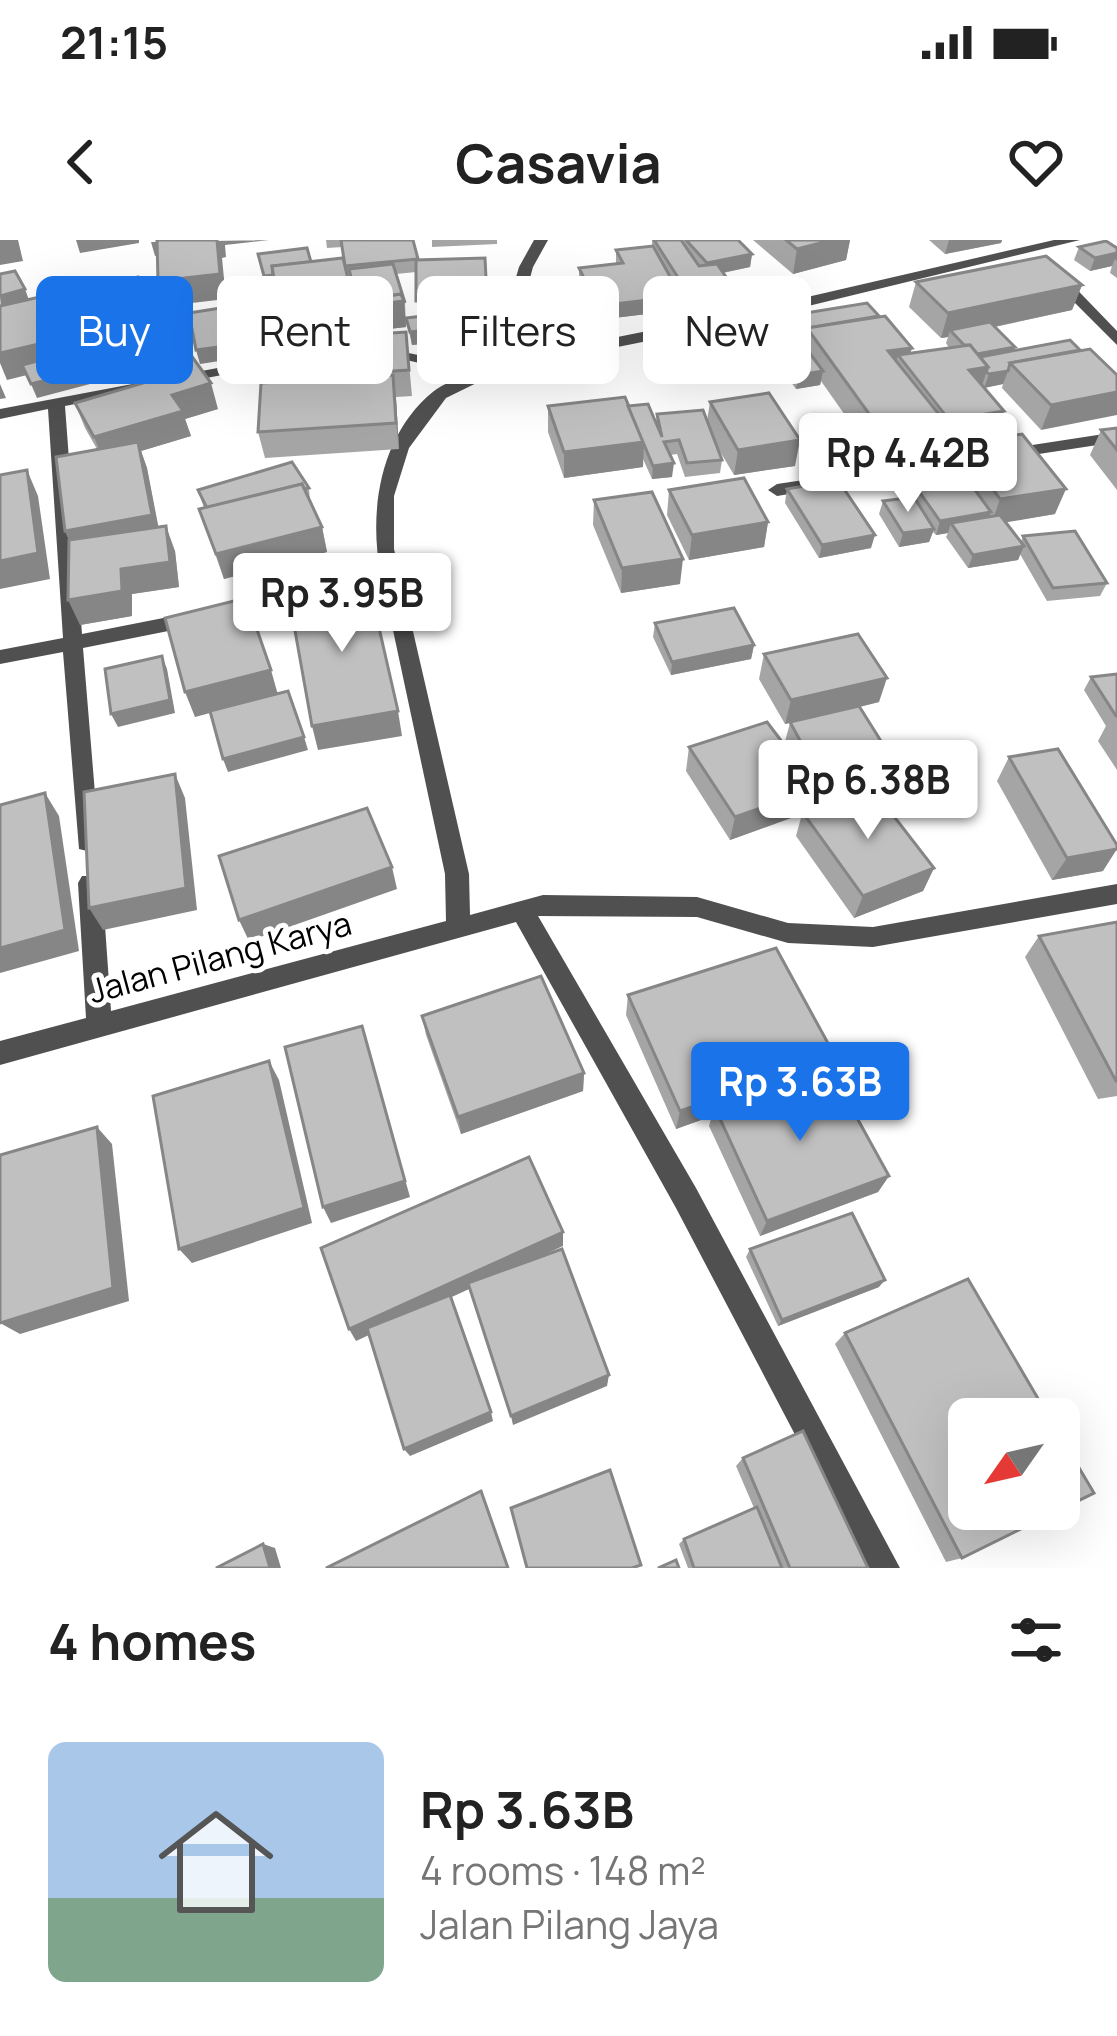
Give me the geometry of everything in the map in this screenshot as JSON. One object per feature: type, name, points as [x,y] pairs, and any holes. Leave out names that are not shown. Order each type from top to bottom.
[{"type":"street","points":[[523,276],[541,240]]},
{"type":"street","points":[[619,343],[1073,240]]},
{"type":"street","points":[[1031,250],[1117,340]]},
{"type":"street","points":[[0,414],[217,368]]},
{"type":"street","points":[[458,926],[457,874],[390,580],[385,496],[400,448],[440,394],[461,384]]},
{"type":"street","points":[[56,402],[99,1024]]},
{"type":"street","points":[[981,458],[1117,437]]},
{"type":"street","points":[[777,490],[958,462]]},
{"type":"street","points":[[0,657],[390,580]]},
{"type":"street","name":"Jalan Pilang Karya","points":[[0,1053],[532,908],[697,907],[788,933],[873,938],[1117,894]]},
{"type":"street","points":[[532,908],[883,1568]]},
{"type":"building","points":[[157,240],[217,240],[220,274],[158,276]]},
{"type":"building","points":[[341,240],[413,240],[418,259],[345,266]]},
{"type":"building","points":[[654,240],[681,240],[699,266],[717,264],[725,276],[677,276]]},
{"type":"building","points":[[686,240],[738,240],[752,254],[707,263]]},
{"type":"building","points":[[786,240],[832,240],[797,249]]},
{"type":"building","points":[[1106,241],[1117,253],[1095,258],[1079,247]]},
{"type":"building","points":[[653,246],[670,276],[643,276],[643,301],[619,303],[619,276],[583,276],[579,268],[623,263],[616,250]]},
{"type":"building","points":[[307,248],[311,262],[272,266],[273,275],[264,276],[258,254]]},
{"type":"building","points":[[1046,256],[1082,285],[948,313],[916,282]]},
{"type":"building","points":[[343,258],[347,276],[274,276],[272,266]]},
{"type":"building","points":[[485,258],[486,276],[417,276],[416,301],[416,260]]},
{"type":"building","points":[[393,264],[405,303],[401,294],[393,295],[393,276],[351,276],[349,269]]},
{"type":"building","points":[[15,271],[25,289],[0,296],[0,274]]},
{"type":"building","points":[[36,298],[36,345],[0,353],[0,306]]},
{"type":"building","points":[[867,303],[879,316],[811,327],[811,312]]},
{"type":"building","points":[[217,309],[217,347],[196,350],[193,312]]},
{"type":"building","points":[[885,316],[912,348],[888,351],[942,418],[880,429],[811,327]]},
{"type":"building","points":[[417,317],[417,331],[410,332],[406,318]]},
{"type":"building","points":[[990,322],[1015,347],[977,354],[950,330]]},
{"type":"building","points":[[406,332],[409,370],[393,371],[393,333]]},
{"type":"building","points":[[1070,340],[1080,350],[1010,363],[1008,371],[989,374],[980,357]]},
{"type":"building","points":[[970,345],[988,367],[969,370],[1004,411],[949,420],[898,355]]},
{"type":"building","points":[[1090,349],[1117,375],[1117,392],[1051,405],[1010,363]]},
{"type":"building","points":[[811,355],[823,371],[811,373]]},
{"type":"building","points":[[193,358],[211,383],[172,395],[183,411],[94,437],[75,403],[140,384],[193,384]]},
{"type":"building","points":[[36,361],[36,383],[31,384],[22,365]]},
{"type":"building","points":[[393,375],[396,423],[258,432],[261,384],[393,384]]},
{"type":"building","points":[[769,393],[800,440],[738,450],[710,402]]},
{"type":"building","points":[[625,397],[644,442],[564,452],[548,406]]},
{"type":"building","points":[[648,404],[662,437],[657,414],[703,410],[722,460],[687,463],[679,440],[664,442],[674,463],[653,466],[628,406]]},
{"type":"building","points":[[1117,428],[1117,450],[1101,430]]},
{"type":"building","points":[[1022,434],[1066,489],[1000,499],[959,444]]},
{"type":"building","points":[[138,442],[152,515],[65,531],[56,457]]},
{"type":"building","points":[[951,457],[991,512],[940,521],[901,466]]},
{"type":"building","points":[[292,462],[309,488],[302,484],[207,508],[198,490]]},
{"type":"building","points":[[27,470],[38,553],[0,561],[0,475]]},
{"type":"building","points":[[744,478],[768,522],[692,535],[669,490]]},
{"type":"building","points":[[838,480],[875,535],[822,545],[787,489]]},
{"type":"building","points":[[302,484],[322,527],[216,554],[199,509]]},
{"type":"building","points":[[652,492],[683,559],[622,568],[594,500]]},
{"type":"building","points":[[914,497],[934,529],[903,533],[883,501]]},
{"type":"building","points":[[1000,515],[1024,546],[973,555],[951,523]]},
{"type":"building","points":[[166,526],[170,562],[121,569],[122,591],[68,600],[69,540]]},
{"type":"building","points":[[1075,531],[1107,583],[1053,588],[1023,536]]},
{"type":"building","points":[[369,584],[398,711],[312,726],[289,597]]},
{"type":"building","points":[[246,598],[271,670],[185,692],[165,618]]},
{"type":"building","points":[[734,608],[754,645],[672,662],[655,623]]},
{"type":"building","points":[[858,634],[887,678],[791,700],[764,654]]},
{"type":"building","points":[[162,656],[170,700],[111,714],[105,669]]},
{"type":"building","points":[[1117,674],[1117,716],[1116,716],[1091,677]]},
{"type":"building","points":[[288,691],[304,737],[223,759],[210,711]]},
{"type":"building","points":[[859,706],[901,773],[827,790],[790,722]]},
{"type":"building","points":[[767,722],[817,788],[735,817],[689,747]]},
{"type":"building","points":[[1058,749],[1117,849],[1067,858],[1009,757]]},
{"type":"building","points":[[175,774],[186,888],[89,908],[84,792]]},
{"type":"building","points":[[872,788],[934,868],[863,896],[803,813]]},
{"type":"building","points":[[45,793],[65,930],[0,948],[0,805]]},
{"type":"building","points":[[367,808],[392,867],[239,920],[219,856]]},
{"type":"building","points":[[1117,922],[1117,1081],[1116,1081],[1039,936]]},
{"type":"building","points":[[776,948],[836,1058],[680,1111],[628,995]]},
{"type":"building","points":[[541,976],[584,1073],[458,1117],[422,1016]]},
{"type":"building","points":[[362,1026],[405,1181],[323,1207],[285,1047]]},
{"type":"building","points":[[269,1061],[304,1208],[179,1249],[153,1096]]},
{"type":"building","points":[[830,1069],[889,1176],[767,1221],[715,1108]]},
{"type":"building","points":[[97,1127],[113,1288],[0,1323],[0,1155]]},
{"type":"building","points":[[529,1157],[563,1232],[349,1329],[321,1248]]},
{"type":"building","points":[[852,1213],[885,1280],[782,1320],[750,1249]]},
{"type":"building","points":[[562,1249],[609,1375],[511,1416],[468,1283]]},
{"type":"building","points":[[968,1279],[1038,1398],[948,1398],[948,1530],[1019,1530],[962,1558],[845,1333]]},
{"type":"building","points":[[450,1295],[491,1412],[404,1449],[367,1328]]},
{"type":"building","points":[[803,1431],[868,1568],[790,1568],[743,1458]]},
{"type":"building","points":[[1080,1469],[1094,1493],[1080,1500]]},
{"type":"building","points":[[610,1470],[641,1565],[527,1568],[511,1508]]},
{"type":"building","points":[[481,1491],[508,1568],[326,1568]]},
{"type":"building","points":[[757,1507],[782,1568],[694,1568],[684,1539]]},
{"type":"building","points":[[263,1544],[270,1568],[216,1568]]}]
